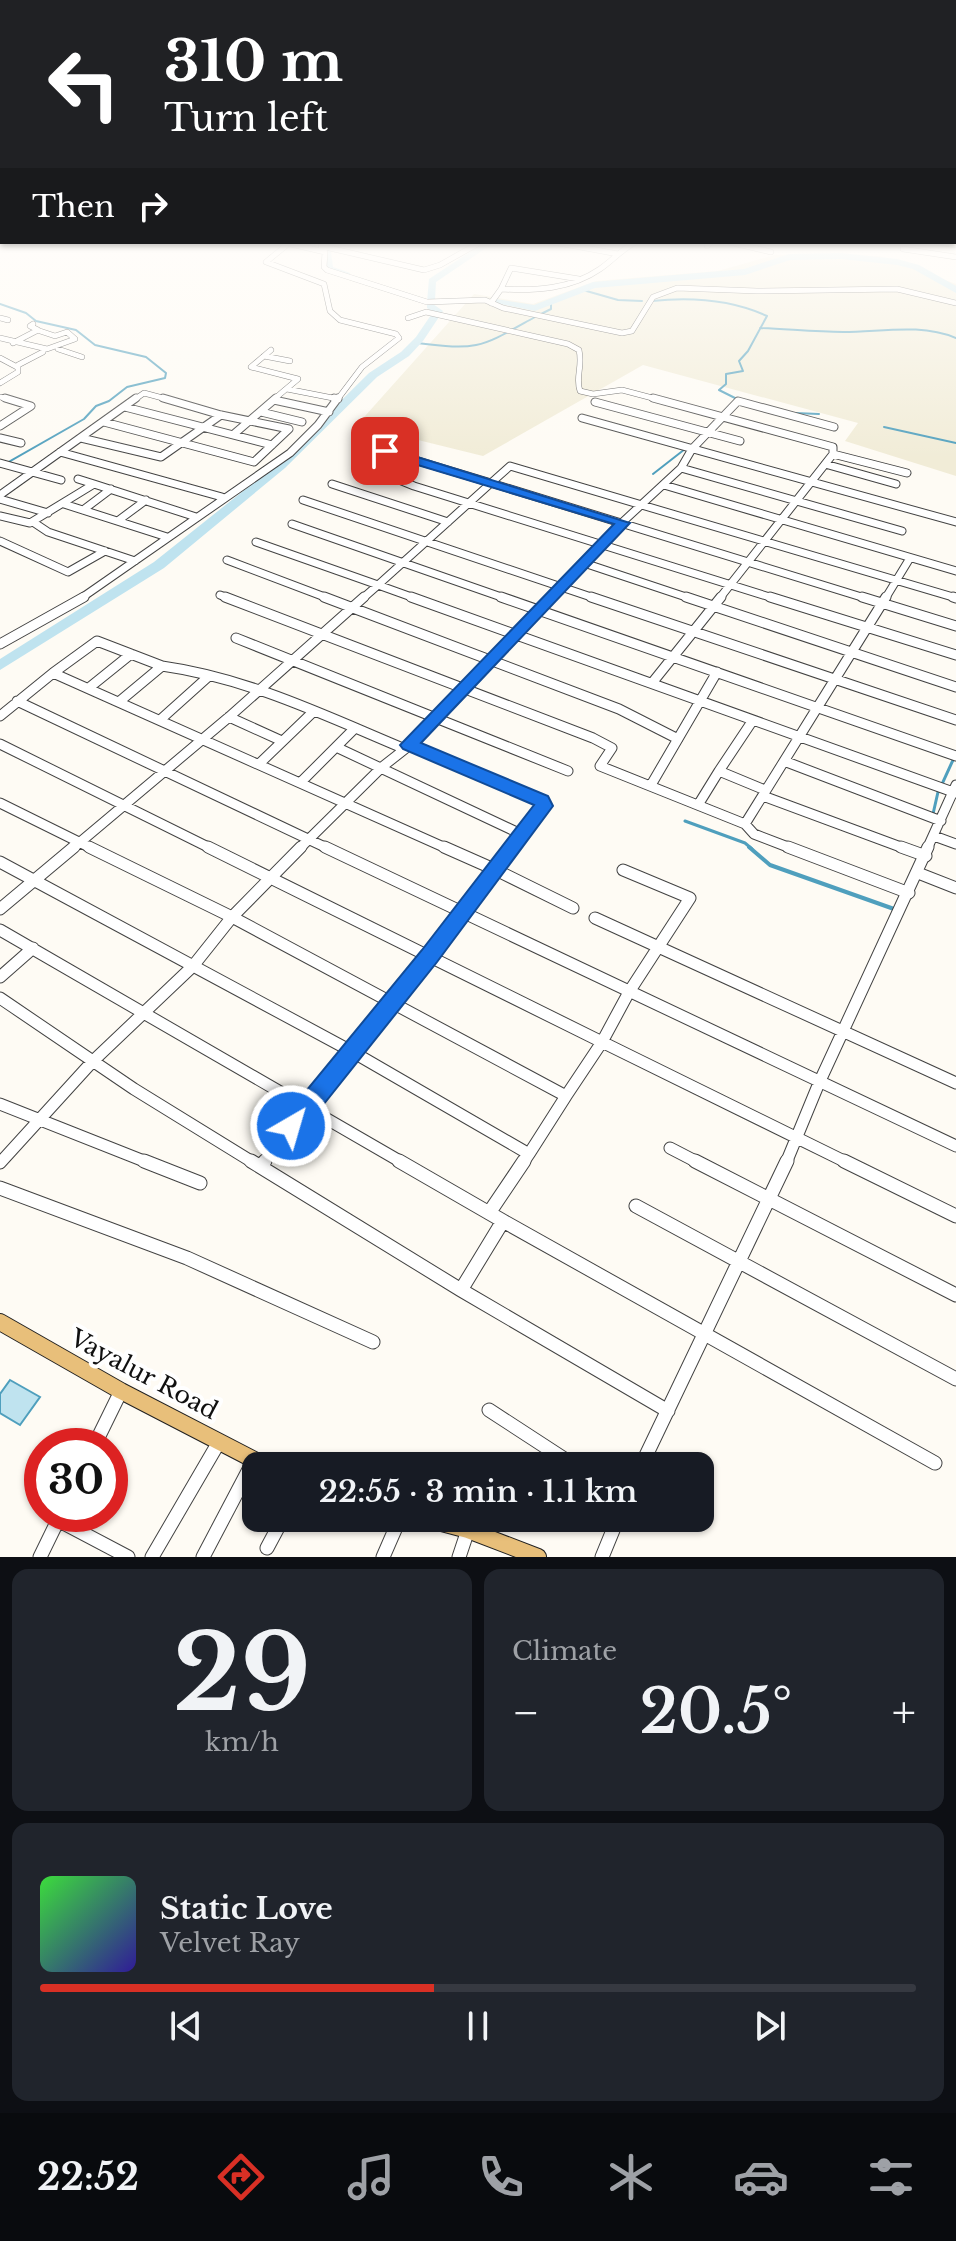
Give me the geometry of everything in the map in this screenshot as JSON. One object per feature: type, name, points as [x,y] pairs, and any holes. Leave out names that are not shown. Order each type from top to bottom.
[{"type":"main road","name":"Vayalur Road","points":[[0,1322],[121,1391],[242,1454]]},
{"type":"main road","points":[[473,1532],[538,1557]]},
{"type":"street","points":[[0,644],[65,609],[222,497],[290,453],[329,412],[362,367],[399,337],[340,320],[333,314]]},
{"type":"street","points":[[408,318],[421,314]]},
{"type":"street","points":[[434,314],[572,345],[579,350],[583,365],[577,388],[585,393],[622,390],[829,445],[835,450],[652,683]]},
{"type":"street","points":[[531,314],[626,333],[632,331],[643,314]]},
{"type":"street","points":[[0,318],[8,320]]},
{"type":"street","points":[[29,347],[46,339],[37,332]]},
{"type":"street","points":[[15,343],[37,332],[55,336],[67,332],[75,339],[17,367]]},
{"type":"street","points":[[1,333],[15,343],[43,352]]},
{"type":"street","points":[[58,349],[82,357]]},
{"type":"street","points":[[234,434],[298,379],[251,367],[271,350]]},
{"type":"street","points":[[264,356],[290,361]]},
{"type":"street","points":[[0,358],[17,367]]},
{"type":"street","points":[[0,383],[18,372],[17,367]]},
{"type":"street","points":[[1,494],[156,385]]},
{"type":"street","points":[[287,389],[338,399]]},
{"type":"street","points":[[104,422],[254,462],[289,429],[221,415],[144,393]]},
{"type":"street","points":[[0,397],[31,406],[0,426]]},
{"type":"street","points":[[274,400],[329,412]]},
{"type":"street","points":[[0,1163],[92,1062],[193,966],[232,917],[271,876],[382,767],[407,747],[492,662],[561,586],[681,468],[692,449],[738,401],[834,427]]},
{"type":"street","points":[[595,402],[740,441]]},
{"type":"street","points":[[125,407],[272,445]]},
{"type":"street","points":[[261,412],[302,422]]},
{"type":"street","points":[[0,413],[14,417]]},
{"type":"street","points":[[81,438],[156,457],[165,455],[221,415]]},
{"type":"street","points":[[582,418],[956,522]]},
{"type":"street","points":[[0,438],[21,443]]},
{"type":"street","points":[[385,451],[956,626]]},
{"type":"street","points":[[60,452],[222,497]]},
{"type":"street","points":[[833,454],[907,473]]},
{"type":"street","points":[[2,464],[61,480]]},
{"type":"street","points":[[825,464],[896,484]]},
{"type":"street","points":[[0,909],[259,691],[510,466],[956,598]]},
{"type":"street","points":[[681,468],[902,531]]},
{"type":"street","points":[[375,470],[956,655]]},
{"type":"street","points":[[78,479],[196,517]]},
{"type":"street","points":[[33,522],[94,484]]},
{"type":"street","points":[[332,484],[448,522]]},
{"type":"street","points":[[664,485],[956,571]]},
{"type":"street","points":[[83,510],[111,489]]},
{"type":"street","points":[[1,494],[48,513]]},
{"type":"street","points":[[119,520],[146,500]]},
{"type":"street","points":[[303,500],[956,720]]},
{"type":"street","points":[[64,504],[167,537]]},
{"type":"street","points":[[0,516],[33,522],[48,532],[135,561]]},
{"type":"street","points":[[292,524],[956,756]]},
{"type":"street","points":[[0,541],[68,572],[105,551]]},
{"type":"street","points":[[256,542],[516,633],[699,702],[955,790],[819,1083],[772,1198],[648,1452]]},
{"type":"street","points":[[745,824],[910,558]]},
{"type":"street","points":[[227,560],[619,709],[678,739]]},
{"type":"street","points":[[584,563],[956,687]]},
{"type":"street","points":[[220,595],[464,687],[612,748],[600,766],[745,824],[754,834],[909,893]]},
{"type":"street","points":[[236,638],[568,771]]},
{"type":"street","points":[[0,716],[94,641],[162,666],[259,691],[541,800],[544,806],[541,813],[261,1166]]},
{"type":"street","points":[[90,687],[131,654]]},
{"type":"street","points":[[120,701],[162,666]]},
{"type":"street","points":[[651,785],[666,753],[678,739],[717,672]]},
{"type":"street","points":[[53,673],[347,802],[573,908]]},
{"type":"street","points":[[160,720],[209,676]]},
{"type":"street","points":[[17,701],[956,1146]]},
{"type":"street","points":[[259,764],[313,712]]},
{"type":"street","points":[[229,717],[282,741]]},
{"type":"street","points":[[698,805],[753,720]]},
{"type":"street","points":[[301,782],[354,729]]},
{"type":"street","points":[[0,744],[956,1216]]},
{"type":"street","points":[[336,747],[523,835]]},
{"type":"street","points":[[784,761],[941,821]]},
{"type":"street","points":[[719,771],[764,793],[926,856]]},
{"type":"street","points":[[0,803],[232,917],[566,1096]]},
{"type":"street","points":[[934,836],[956,844]]},
{"type":"street","points":[[0,862],[351,1051],[529,1154]]},
{"type":"street","points":[[489,1213],[602,1042],[629,992],[690,898],[623,870]]},
{"type":"street","points":[[918,873],[956,888]]},
{"type":"street","points":[[595,918],[956,1083]]},
{"type":"street","points":[[0,930],[503,1221],[935,1463]]},
{"type":"street","points":[[0,977],[33,948]]},
{"type":"street","points":[[0,998],[92,1062],[461,1290],[668,1411]]},
{"type":"street","points":[[0,1104],[200,1183]]},
{"type":"street","points":[[670,1148],[956,1295]]},
{"type":"street","points":[[0,1188],[187,1258],[373,1342]]},
{"type":"street","points":[[636,1206],[956,1379]]},
{"type":"street","points":[[461,1290],[503,1221]]},
{"type":"street","points":[[103,1428],[121,1391]]},
{"type":"street","points":[[489,1410],[554,1452]]},
{"type":"street","points":[[152,1557],[219,1442]]},
{"type":"street","points":[[203,1557],[242,1493]]},
{"type":"street","points":[[40,1557],[52,1532]]},
{"type":"street","points":[[86,1532],[128,1557]]},
{"type":"street","points":[[267,1548],[276,1532]]},
{"type":"street","points":[[383,1557],[394,1532]]},
{"type":"street","points":[[459,1557],[467,1532]]},
{"type":"street","points":[[602,1557],[612,1532]]},
{"type":"shaded area","points":[[456,314],[956,314],[956,476],[845,441],[858,423],[643,365],[483,456],[357,425]]},
{"type":"water","points":[[10,1380],[40,1397],[20,1425],[0,1413],[0,1394]]},
{"type":"waterway","points":[[0,467],[84,419],[96,406],[109,401],[127,387],[165,378],[166,373],[146,357],[95,345],[76,330],[36,321],[27,314]]},
{"type":"waterway","points":[[0,665],[159,565],[281,466],[373,375],[405,354],[420,339],[436,314]]},
{"type":"waterway","points":[[760,328],[767,316],[761,314]]},
{"type":"waterway","points":[[417,343],[454,347],[479,344],[491,341],[535,317]]},
{"type":"waterway","points":[[737,399],[719,390],[726,384],[726,374],[743,371],[739,361],[760,328]]},
{"type":"waterway","points":[[760,328],[843,332],[900,329],[942,333],[956,338]]},
{"type":"waterway","points":[[795,413],[819,414]]},
{"type":"waterway","points":[[884,427],[956,443]]},
{"type":"waterway","points":[[653,474],[685,449]]},
{"type":"waterway","points":[[942,784],[953,760]]},
{"type":"waterway","points":[[933,814],[938,792]]},
{"type":"waterway","points":[[685,821],[745,843],[752,849]]},
{"type":"waterway","points":[[749,847],[770,865],[894,909]]},
{"type":"route","points":[[291,1126],[430,956],[544,806],[541,800],[409,745],[623,523],[385,451]]}]
